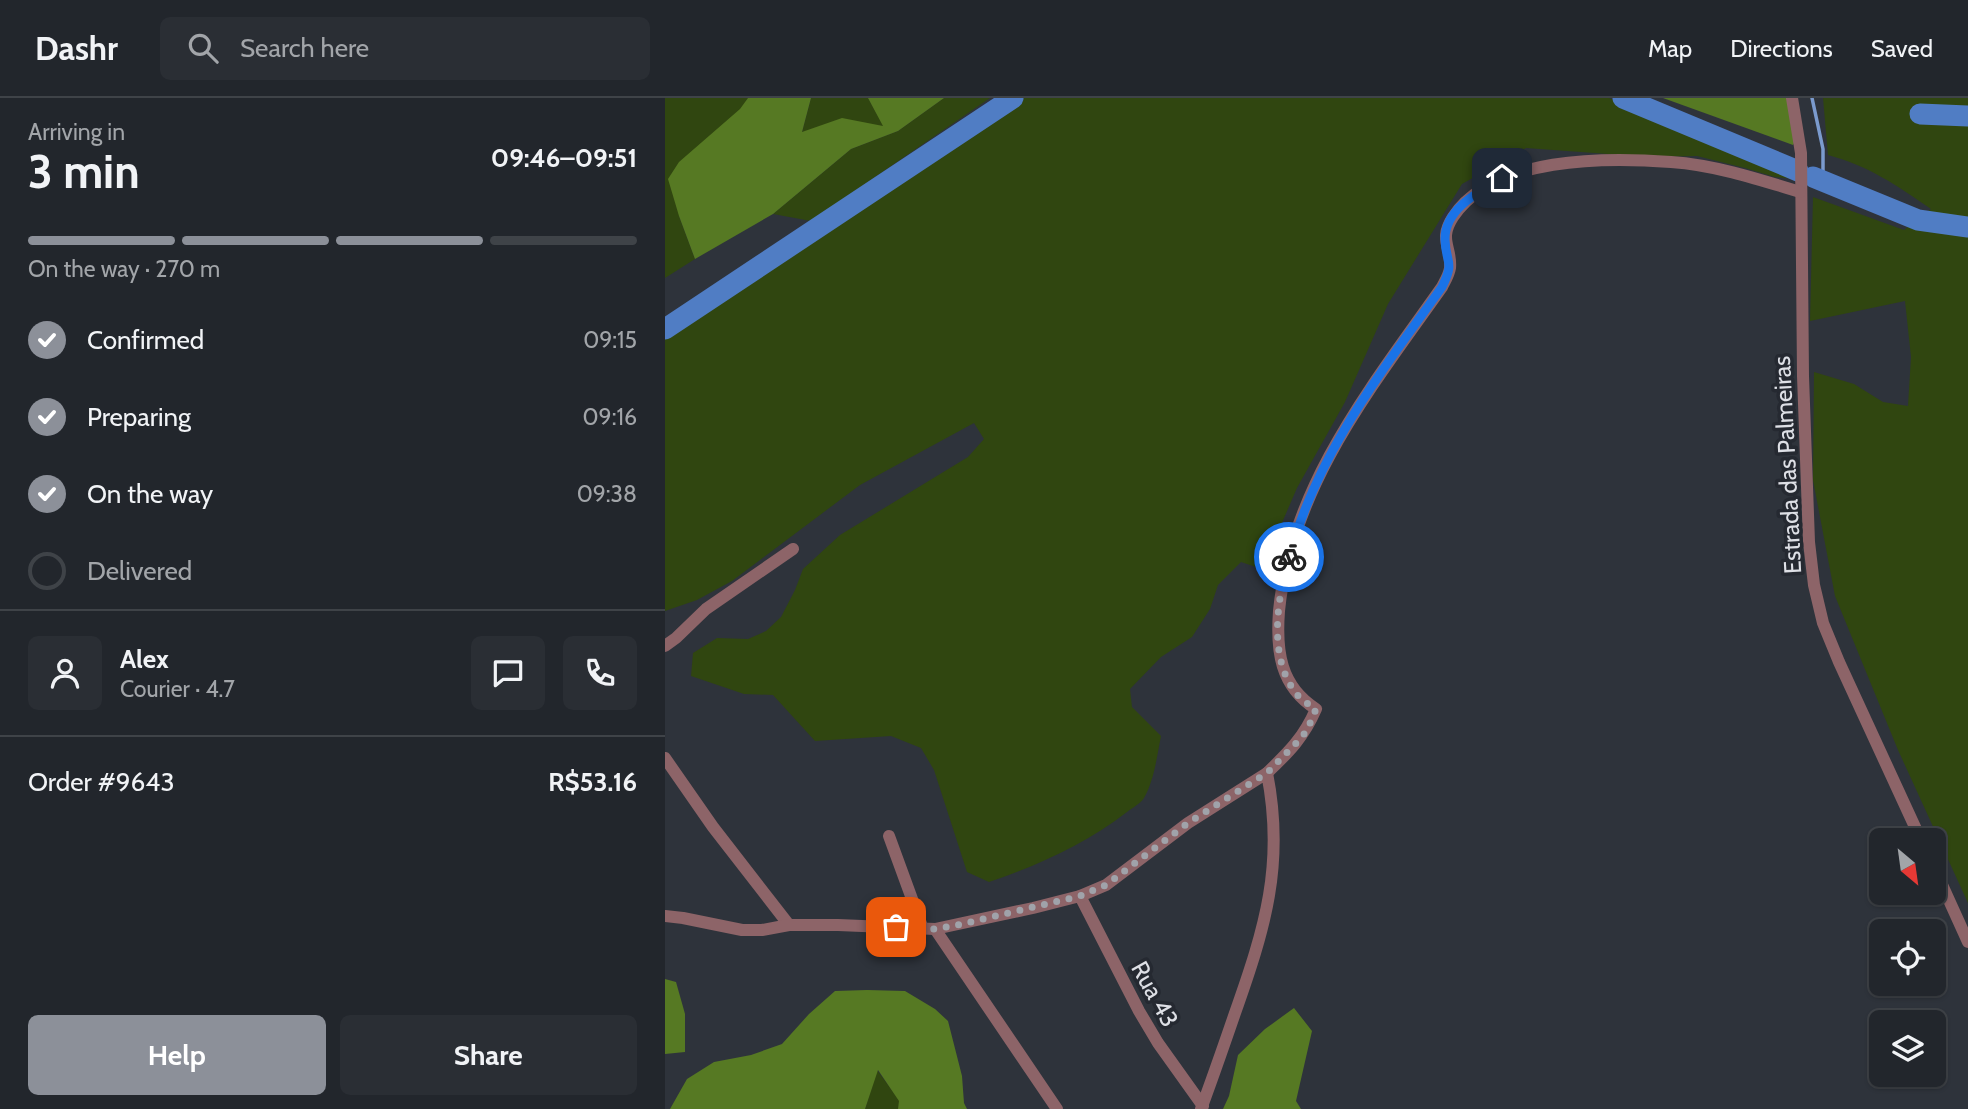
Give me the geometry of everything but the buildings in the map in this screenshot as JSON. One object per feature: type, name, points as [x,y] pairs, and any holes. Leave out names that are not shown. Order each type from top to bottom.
[{"type":"street","name":"Estrada das Palmeiras","points":[[1792,98],[1801,153],[1804,401],[1809,542],[1814,585],[1823,623],[1839,662],[1915,828]]},
{"type":"street","points":[[665,916],[742,930],[762,930],[789,925],[929,929],[1080,896],[1106,885],[1188,823],[1267,773],[1308,728],[1316,709],[1303,700],[1290,683],[1282,664],[1277,635],[1282,582],[1297,526],[1343,430],[1442,287],[1450,267],[1445,237],[1447,228],[1463,204],[1502,178],[1523,170],[1560,163],[1615,161],[1672,162],[1716,169],[1800,192]]},
{"type":"street","points":[[665,646],[706,610],[793,549]]},
{"type":"street","points":[[665,758],[713,827],[789,925]]},
{"type":"street","name":"Rua 43","points":[[1202,1107],[1254,959],[1266,912],[1275,830],[1267,773]]},
{"type":"street","points":[[889,836],[929,929],[1057,1109]]},
{"type":"street","points":[[1946,893],[1968,942]]},
{"type":"street","name":"Rua 43","points":[[1080,896],[1139,1011],[1202,1107]]},
{"type":"green space","points":[[665,98],[748,98],[679,216],[695,259],[665,278]]},
{"type":"green space","points":[[748,98],[811,98],[802,132],[842,118],[883,126],[868,98],[944,98],[898,131],[851,149],[773,214],[695,259],[668,179],[679,162],[740,109]]},
{"type":"green space","points":[[811,98],[868,98],[884,126],[802,132]]},
{"type":"green space","points":[[944,98],[990,98],[811,221],[773,214],[851,149],[898,131]]},
{"type":"green space","points":[[1024,98],[1609,98],[1793,174],[1796,179],[1775,177],[1697,156],[1649,157],[1526,148],[1462,184],[1388,304],[1345,402],[1297,488],[1262,569],[1241,562],[1218,585],[1210,609],[1192,637],[1161,657],[1130,689],[1132,707],[1161,736],[1153,776],[1144,798],[1112,823],[1078,844],[1025,869],[989,882],[967,872],[934,770],[921,748],[891,736],[815,741],[773,695],[744,694],[691,676],[693,653],[717,638],[748,639],[766,631],[781,617],[803,569],[840,535],[968,457],[984,439],[974,423],[860,485],[732,581],[697,600],[665,611],[665,338]]},
{"type":"green space","points":[[1663,98],[1789,98],[1797,138],[1793,145]]},
{"type":"green space","points":[[1823,98],[1968,98],[1968,903],[1946,855],[1946,828],[1934,828],[1898,750],[1835,596],[1813,480],[1814,372],[1854,384],[1883,402],[1908,406],[1911,357],[1905,301],[1810,321],[1813,197],[1904,230],[1931,209],[1894,184],[1843,159],[1828,155]]},
{"type":"green space","points":[[665,979],[676,982],[685,1014],[685,1052],[665,1054]]},
{"type":"green space","points":[[835,991],[905,991],[935,1009],[948,1021],[967,1109],[898,1109],[899,1101],[878,1070],[865,1109],[670,1109],[687,1079],[714,1062],[751,1055],[782,1044],[809,1014]]},
{"type":"green space","points":[[1294,1008],[1312,1031],[1296,1101],[1301,1109],[1223,1109],[1229,1096],[1238,1055],[1265,1029]]},
{"type":"green space","points":[[877,1070],[900,1101],[898,1109],[865,1109]]},
{"type":"waterway","points":[[665,329],[1013,98]]},
{"type":"waterway","points":[[1623,98],[1798,171]]},
{"type":"waterway","points":[[1812,98],[1823,149],[1823,181]]},
{"type":"waterway","points":[[1920,114],[1968,116]]},
{"type":"waterway","points":[[1813,177],[1918,220],[1968,227]]},
{"type":"way so far","points":[[896,927],[935,929],[1080,896],[1106,885],[1159,843],[1267,773],[1302,737],[1316,709],[1303,700],[1290,683],[1282,664],[1277,635],[1282,582],[1289,557]]},
{"type":"route","points":[[1289,557],[1297,526],[1343,430],[1442,287],[1450,267],[1445,237],[1453,216],[1476,193],[1502,178]]}]
